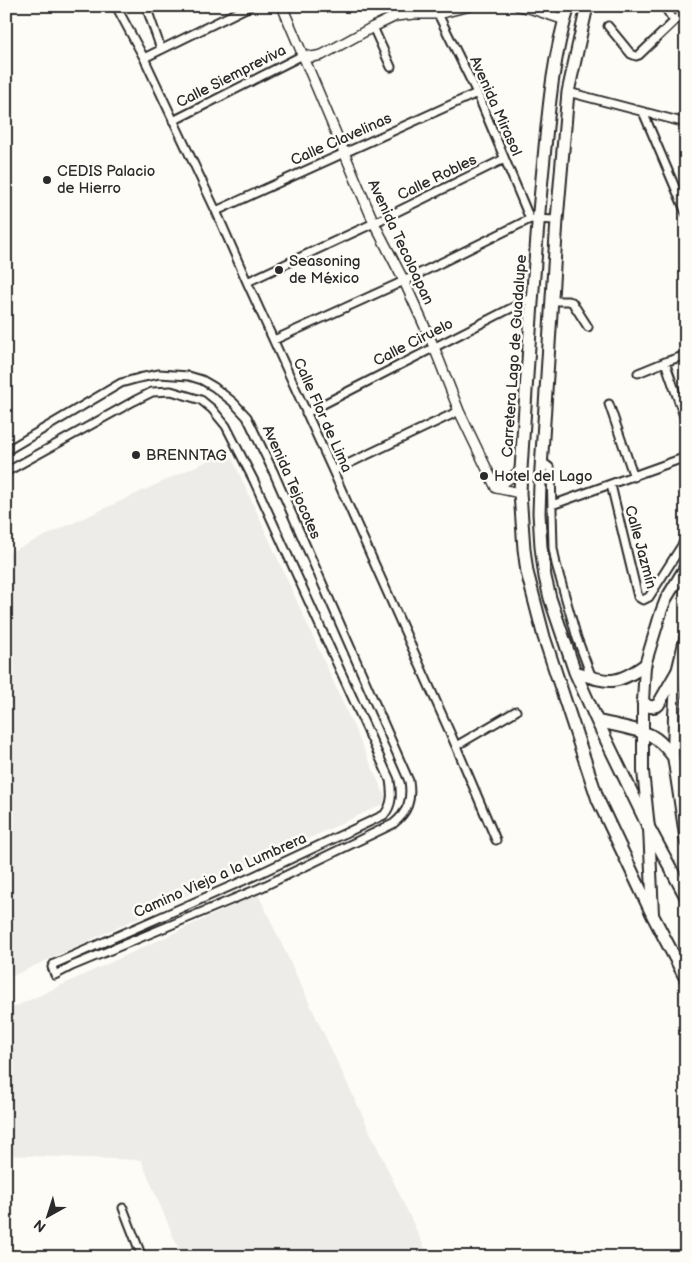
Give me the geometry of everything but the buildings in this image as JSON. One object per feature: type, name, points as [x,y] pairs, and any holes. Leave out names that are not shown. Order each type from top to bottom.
[{"type":"main road","name":"Carretera Lago de Guadalupe","points":[[569,6],[551,84],[534,219],[533,297],[520,493],[524,549],[527,572],[544,637],[598,800],[653,916],[686,979]]},
{"type":"main road","points":[[587,6],[568,92],[557,220],[541,465],[539,513],[541,547],[550,598],[575,672],[649,828],[686,897]]},
{"type":"main road","points":[[653,916],[649,828],[643,771],[645,665],[666,599],[686,566]]},
{"type":"main road","points":[[686,635],[677,672],[673,756],[686,842]]},
{"type":"main road","points":[[575,672],[613,682],[630,676],[645,665]]},
{"type":"main road","points":[[643,702],[648,706],[658,705],[677,672]]},
{"type":"main road","points":[[597,721],[652,736],[673,756]]},
{"type":"street","name":"Calle Flor de Lima","points":[[116,6],[144,58],[216,211],[456,746],[496,840]]},
{"type":"street","points":[[146,6],[161,49]]},
{"type":"street","points":[[144,58],[250,6]]},
{"type":"street","name":"Avenida Tecoloapan","points":[[282,6],[374,223],[434,347],[459,411],[496,488]]},
{"type":"street","name":"Avenida Mirasol","points":[[431,6],[438,14],[476,93],[504,159],[534,219]]},
{"type":"street","name":"Calle Siempreviva","points":[[173,121],[303,55],[312,57],[322,55],[396,16],[438,14],[470,6]]},
{"type":"street","points":[[519,6],[565,20]]},
{"type":"street","points":[[664,6],[674,21]]},
{"type":"street","points":[[608,26],[631,54],[636,56],[686,10]]},
{"type":"street","points":[[373,27],[391,68]]},
{"type":"street","points":[[568,92],[686,123]]},
{"type":"street","name":"Calle Clavelinas","points":[[216,211],[476,93]]},
{"type":"street","points":[[643,112],[686,213]]},
{"type":"street","name":"Calle Robles","points":[[247,282],[374,223],[504,159]]},
{"type":"street","points":[[274,340],[404,282],[534,219],[557,220]]},
{"type":"street","name":"Calle Ciruelo","points":[[306,413],[533,297]]},
{"type":"street","points":[[553,301],[572,302],[588,326]]},
{"type":"street","points":[[638,373],[666,366],[686,355]]},
{"type":"street","points":[[666,366],[686,422]]},
{"type":"street","name":"Avenida Tejocotes","points":[[6,452],[121,383],[139,378],[158,374],[188,376],[214,386],[233,402],[247,417],[273,471],[409,781],[411,793],[405,812]]},
{"type":"street","name":"Camino Viejo a la Lumbrera","points":[[6,472],[152,392],[171,391],[201,400],[212,408],[226,426],[254,481],[390,780],[392,791],[389,809],[384,815],[254,876],[68,958],[52,966],[55,975],[72,966],[260,888],[393,824],[405,812]]},
{"type":"street","points":[[609,404],[634,476]]},
{"type":"street","points":[[333,471],[459,411]]},
{"type":"street","points":[[552,505],[686,457]]},
{"type":"street","points":[[541,465],[545,464],[552,470],[553,548],[556,564],[577,638],[592,678]]},
{"type":"street","points":[[496,488],[521,470]]},
{"type":"street","name":"Calle Jazmín","points":[[611,484],[638,597],[642,600],[648,597],[686,539]]},
{"type":"street","points":[[496,488],[520,493]]},
{"type":"street","points":[[456,746],[516,711]]},
{"type":"street","points":[[123,1208],[142,1257]]},
{"type":"shaded area","points":[[229,451],[385,796],[383,804],[6,979],[6,554]]},
{"type":"shaded area","points":[[258,894],[429,1257],[182,1257],[141,1160],[6,1155],[6,1011]]},
{"type":"place","name":"CEDIS Palacio de Hierro","points":[[47,180]]},
{"type":"place","name":"Seasoning de México","points":[[279,270]]},
{"type":"place","name":"BRENNTAG","points":[[136,455]]},
{"type":"place","name":"Hotel del Lago","points":[[484,476]]}]
